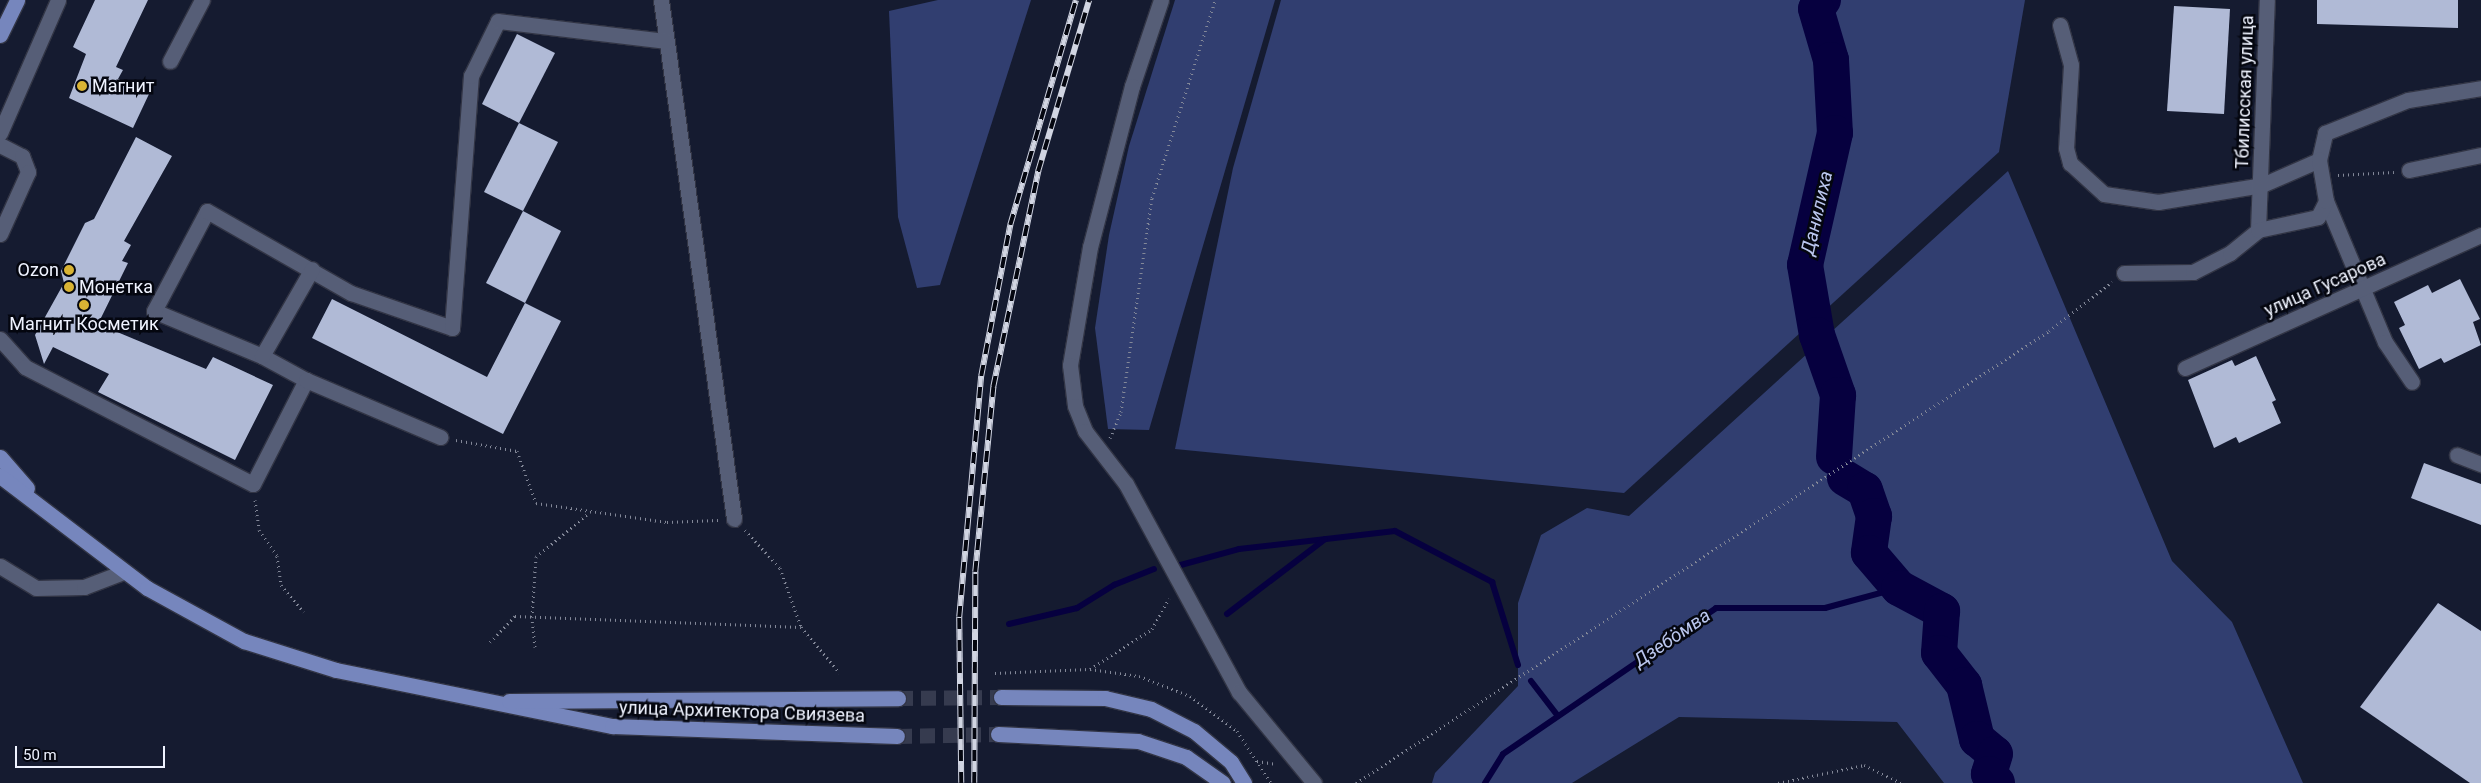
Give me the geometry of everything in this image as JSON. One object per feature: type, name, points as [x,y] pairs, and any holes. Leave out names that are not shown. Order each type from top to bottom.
[{"type":"main road","points":[[0,35],[17,0]]},
{"type":"main road","points":[[0,456],[48,512]]},
{"type":"main road","name":"улица Архитектора Свиязева","points":[[0,476],[123,572],[244,641],[336,670],[467,700],[560,718],[660,730],[898,736]]},
{"type":"main road","points":[[1001,697],[1097,697],[1151,709],[1194,731],[1230,762],[1244,783]]},
{"type":"main road","name":"улица Архитектора Свиязева","points":[[467,700],[898,698]]},
{"type":"main road","points":[[998,734],[1138,741],[1186,757],[1223,783]]},
{"type":"street","points":[[0,132],[58,0]]},
{"type":"street","points":[[170,61],[202,0]]},
{"type":"street","points":[[661,0],[734,519]]},
{"type":"street","points":[[1161,0],[1132,86],[1090,247],[1070,366],[1076,406],[1085,431],[1126,484],[1177,582],[1239,692],[1314,783]]},
{"type":"street","name":"Тбилисская улица","points":[[2258,230],[2262,185],[2266,0]]},
{"type":"street","points":[[440,437],[306,380],[262,356],[154,311],[207,211],[312,269],[351,293],[452,328],[471,76],[498,21],[666,41]]},
{"type":"street","points":[[2060,25],[2071,65],[2066,148],[2070,163],[2104,194],[2158,202],[2262,185],[2320,166]]},
{"type":"street","points":[[2412,382],[2386,342],[2326,201],[2320,166],[2325,133],[2408,100],[2481,88]]},
{"type":"street","points":[[0,145],[22,156],[28,172],[0,234]]},
{"type":"street","points":[[2409,170],[2481,155]]},
{"type":"street","points":[[2124,273],[2193,272],[2230,253],[2258,230],[2293,226],[2318,217],[2326,201]]},
{"type":"street","name":"улица Гусарова","points":[[2185,368],[2481,235]]},
{"type":"street","points":[[262,356],[312,269]]},
{"type":"street","points":[[0,339],[25,368],[253,484],[306,380]]},
{"type":"street","points":[[2457,455],[2481,464]]},
{"type":"street","points":[[0,566],[36,588],[84,587],[123,572]]},
{"type":"path","points":[[1103,455],[1121,412],[1152,198],[1215,0]]},
{"type":"path","points":[[2320,166],[2360,177],[2409,170]]},
{"type":"path","points":[[1356,783],[2049,331],[2124,273]]},
{"type":"path","points":[[440,437],[517,451],[536,503],[667,522],[734,519],[780,568],[801,627],[840,673]]},
{"type":"path","points":[[253,484],[259,530],[277,556],[281,585],[304,612]]},
{"type":"path","points":[[535,646],[532,617],[536,557],[591,511]]},
{"type":"path","points":[[1090,669],[1152,628],[1177,582]]},
{"type":"path","points":[[490,642],[515,616],[801,627]]},
{"type":"path","points":[[1778,783],[1864,765],[1901,783]]},
{"type":"shaded area","points":[[938,0],[1031,0],[940,285],[917,288],[898,217],[889,11]]},
{"type":"shaded area","points":[[1175,0],[1275,0],[1149,430],[1108,429],[1095,328],[1109,235],[1129,146]]},
{"type":"shaded area","points":[[1281,0],[2025,0],[1999,152],[1624,493],[1175,449],[1233,168]]},
{"type":"shaded area","points":[[2008,171],[2172,561],[2232,622],[2303,783],[1944,783],[1897,722],[1679,717],[1572,783],[1432,783],[1435,773],[1518,686],[1518,603],[1541,535],[1587,508],[1629,516]]},
{"type":"building","points":[[95,0],[148,0],[116,67],[123,70],[118,79],[149,94],[133,128],[69,98],[86,54],[73,47]]},
{"type":"building","points":[[2317,0],[2458,0],[2458,28],[2317,24]]},
{"type":"building","points":[[2174,6],[2230,9],[2224,114],[2167,111]]},
{"type":"building","points":[[517,34],[555,53],[519,123],[482,104]]},
{"type":"building","points":[[519,123],[558,142],[523,211],[484,192]]},
{"type":"building","points":[[136,137],[172,156],[124,241],[131,245],[122,261],[128,263],[98,324],[206,369],[213,357],[273,385],[235,460],[98,392],[109,374],[53,347],[44,364],[35,335],[64,283],[61,271],[85,223],[94,219]]},
{"type":"building","points":[[523,211],[561,231],[525,303],[486,283]]},
{"type":"building","points":[[2460,279],[2480,319],[2473,322],[2481,345],[2444,363],[2441,358],[2419,369],[2399,328],[2405,325],[2394,302],[2428,285],[2432,293]]},
{"type":"building","points":[[332,299],[487,377],[525,303],[561,321],[503,434],[312,338]]},
{"type":"building","points":[[2256,356],[2276,400],[2272,402],[2281,423],[2239,443],[2236,437],[2214,448],[2188,380],[2232,360],[2235,366]]},
{"type":"building","points":[[2424,463],[2481,484],[2481,525],[2411,498]]},
{"type":"building","points":[[2438,603],[2481,631],[2481,783],[2470,783],[2360,707]]},
{"type":"waterway","name":"Данилиха","points":[[1823,0],[1816,9],[1831,60],[1835,133],[1805,265],[1817,335],[1838,395],[1834,457]]},
{"type":"waterway","name":"Данилиха","points":[[1845,478],[1865,490],[1874,516],[1869,553],[1899,588],[1942,611],[1939,653],[1964,685],[1977,739],[1995,754],[1989,774],[1997,783]]},
{"type":"waterway","points":[[1177,566],[1239,549],[1395,531],[1492,582],[1518,665]]},
{"type":"waterway","points":[[1227,614],[1325,539]]},
{"type":"waterway","points":[[1009,624],[1077,608],[1114,585],[1154,569]]},
{"type":"waterway","name":"Дзебӧмва","points":[[1485,783],[1503,754],[1716,608],[1825,608],[1899,588]]},
{"type":"waterway","points":[[1531,681],[1558,716]]},
{"type":"tunnel","points":[[898,698],[1001,697]]},
{"type":"tunnel","points":[[897,736],[998,734]]},
{"type":"railway","points":[[961,783],[959,617],[981,376],[1010,225],[1076,0]]},
{"type":"railway","points":[[974,783],[975,572],[993,387],[1038,171],[1089,0]]},
{"type":"place","name":"Магнит","points":[[82,86]]},
{"type":"place","name":"Ozon","points":[[69,270]]},
{"type":"place","name":"Монетка","points":[[69,287]]},
{"type":"place","name":"Магнит Косметик","points":[[84,305]]}]
